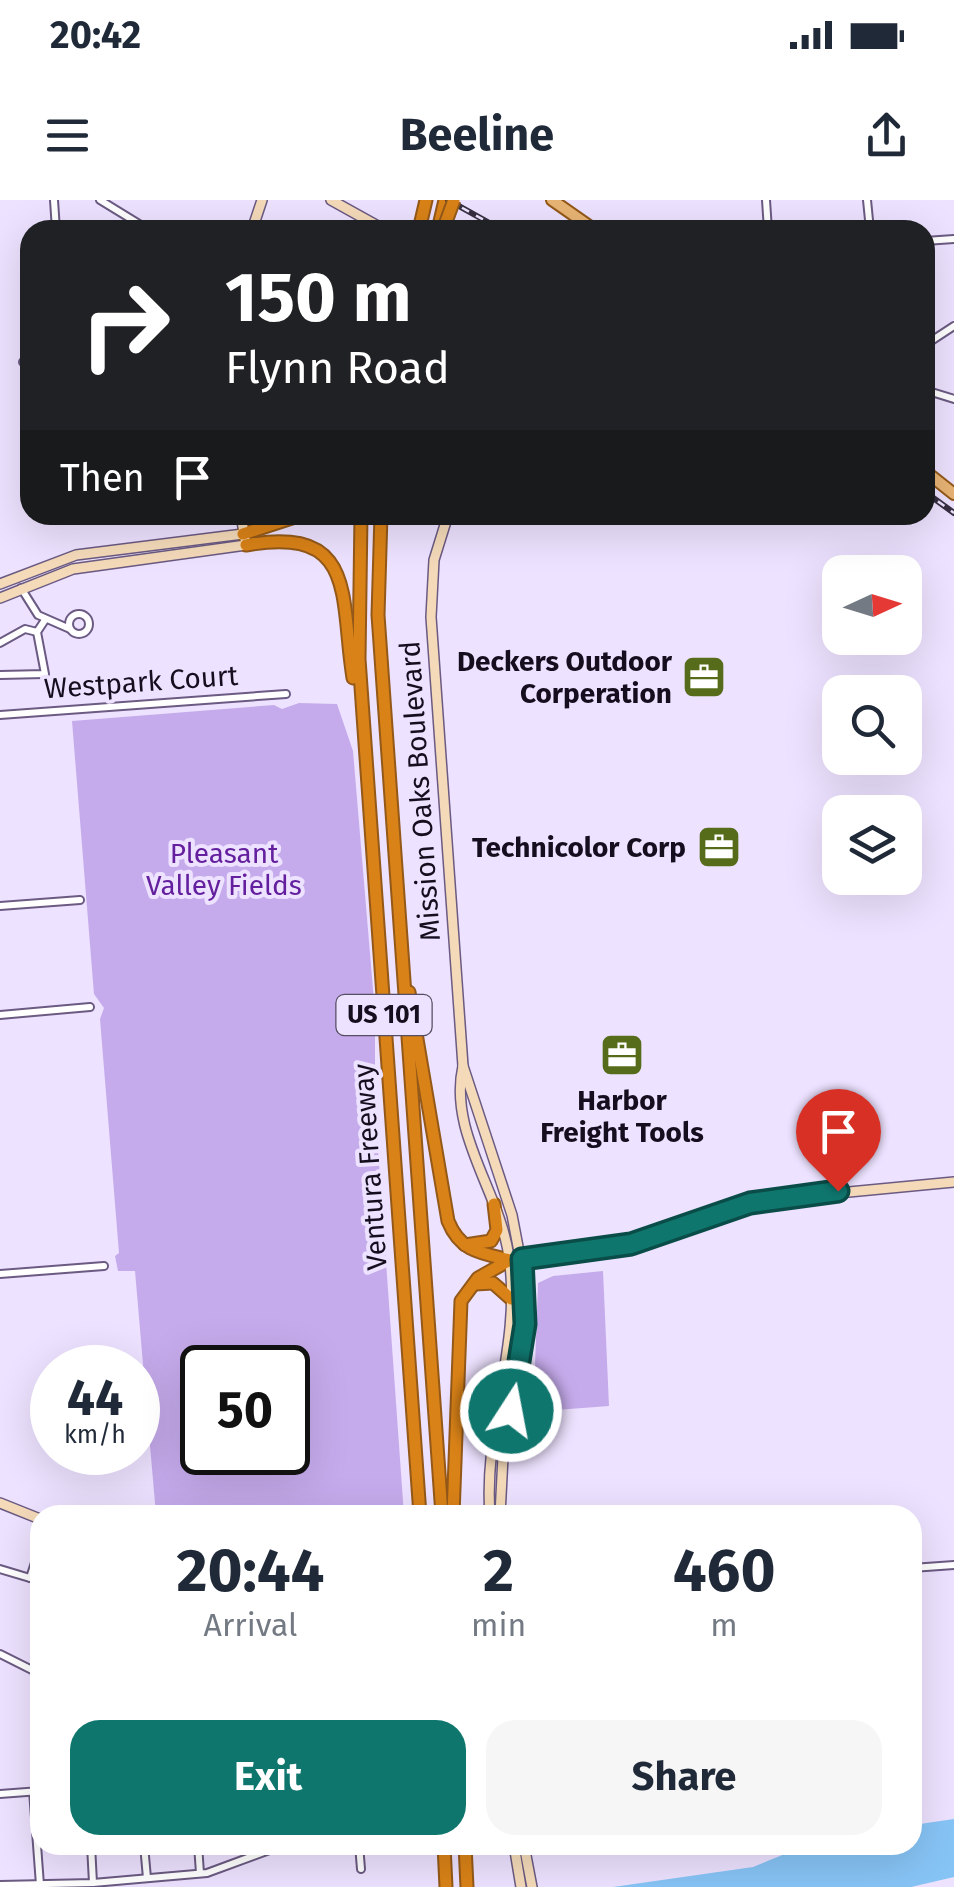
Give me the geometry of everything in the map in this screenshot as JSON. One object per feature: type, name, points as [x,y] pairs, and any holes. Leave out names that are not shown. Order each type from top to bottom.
[{"type":"highway","points":[[244,540],[278,525]]},
{"type":"highway","name":"Ventura Freeway","points":[[361,525],[357,606],[364,742],[419,1505]]},
{"type":"highway","name":"Ventura Freeway","points":[[381,525],[378,615],[441,1505]]},
{"type":"highway","points":[[244,540],[295,540],[314,548],[336,572],[364,742]]},
{"type":"highway","points":[[398,932],[448,1221],[461,1244],[479,1254],[516,1259]]},
{"type":"highway","points":[[461,1244],[491,1241],[497,1230],[494,1204]]},
{"type":"highway","points":[[453,1505],[460,1302],[471,1285],[516,1259]]},
{"type":"highway","points":[[471,1285],[493,1282],[511,1299]]},
{"type":"highway","points":[[444,1855],[446,1887]]},
{"type":"highway","points":[[466,1855],[468,1887]]},
{"type":"main road","points":[[330,200],[367,220]]},
{"type":"main road","points":[[552,200],[581,220]]},
{"type":"main road","points":[[242,525],[244,540]]},
{"type":"main road","name":"Mission Oaks Boulevard","points":[[445,525],[434,560],[431,617],[463,1066],[462,1115],[516,1259],[507,1355],[490,1440],[490,1505]]},
{"type":"main road","points":[[0,584],[76,555],[244,540]]},
{"type":"main road","points":[[0,598],[96,565],[244,540]]},
{"type":"main road","name":"Mission Oaks Boulevard","points":[[463,1066],[472,1084],[516,1259],[525,1324],[503,1457],[501,1505]]},
{"type":"main road","points":[[516,1259],[631,1244],[765,1200],[954,1182]]},
{"type":"main road","points":[[0,1503],[30,1515]]},
{"type":"main road","points":[[517,1855],[532,1887]]},
{"type":"main road","points":[[521,1887],[524,1855]]},
{"type":"street","points":[[100,200],[132,220]]},
{"type":"street","points":[[21,588],[30,606],[46,620],[74,629]]},
{"type":"street","points":[[0,676],[45,674],[38,632],[46,620]]},
{"type":"street","points":[[0,643],[25,629],[38,632]]},
{"type":"street","name":"Westpark Court","points":[[0,715],[286,694]]},
{"type":"street","points":[[0,906],[80,900]]},
{"type":"street","points":[[0,1015],[90,1008]]},
{"type":"street","points":[[0,1274],[104,1266]]},
{"type":"street","points":[[922,1567],[954,1565]]},
{"type":"street","points":[[0,1568],[30,1578]]},
{"type":"street","points":[[0,1654],[30,1669]]},
{"type":"street","points":[[0,1794],[30,1792]]},
{"type":"street","points":[[39,1855],[40,1885]]},
{"type":"street","points":[[91,1855],[94,1883]]},
{"type":"street","points":[[145,1855],[147,1878]]},
{"type":"street","points":[[199,1855],[200,1874]]},
{"type":"street","points":[[0,1885],[94,1883],[200,1874],[240,1855]]},
{"type":"street","points":[[360,1855],[361,1869]]},
{"type":"green space","name":"Pleasant Valley Fields","points":[[299,703],[337,704],[353,751],[375,1013],[375,1107],[403,1505],[155,1505],[153,1475],[160,1475],[160,1345],[141,1345],[135,1271],[118,1271],[115,1256],[119,1253],[100,1019],[104,1008],[94,994],[72,721],[274,705],[282,709]]},
{"type":"green space","points":[[603,1271],[609,1406],[530,1412],[526,1400],[535,1366],[538,1283],[553,1276]]},
{"type":"water","points":[[954,1819],[954,1877],[911,1887],[613,1887],[753,1867],[782,1855],[922,1855],[922,1824]]},
{"type":"railway","points":[[448,200],[484,220]]},
{"type":"railway","points":[[935,499],[954,513]]},
{"type":"place","name":"Deckers Outdoor Corperation","points":[[704,677]]},
{"type":"place","name":"Technicolor Corp","points":[[719,847]]},
{"type":"place","name":"Harbor Freight Tools","points":[[622,1055]]},
{"type":"route","points":[[511,1411],[525,1324],[522,1259],[631,1244],[750,1203],[838,1191]]}]
